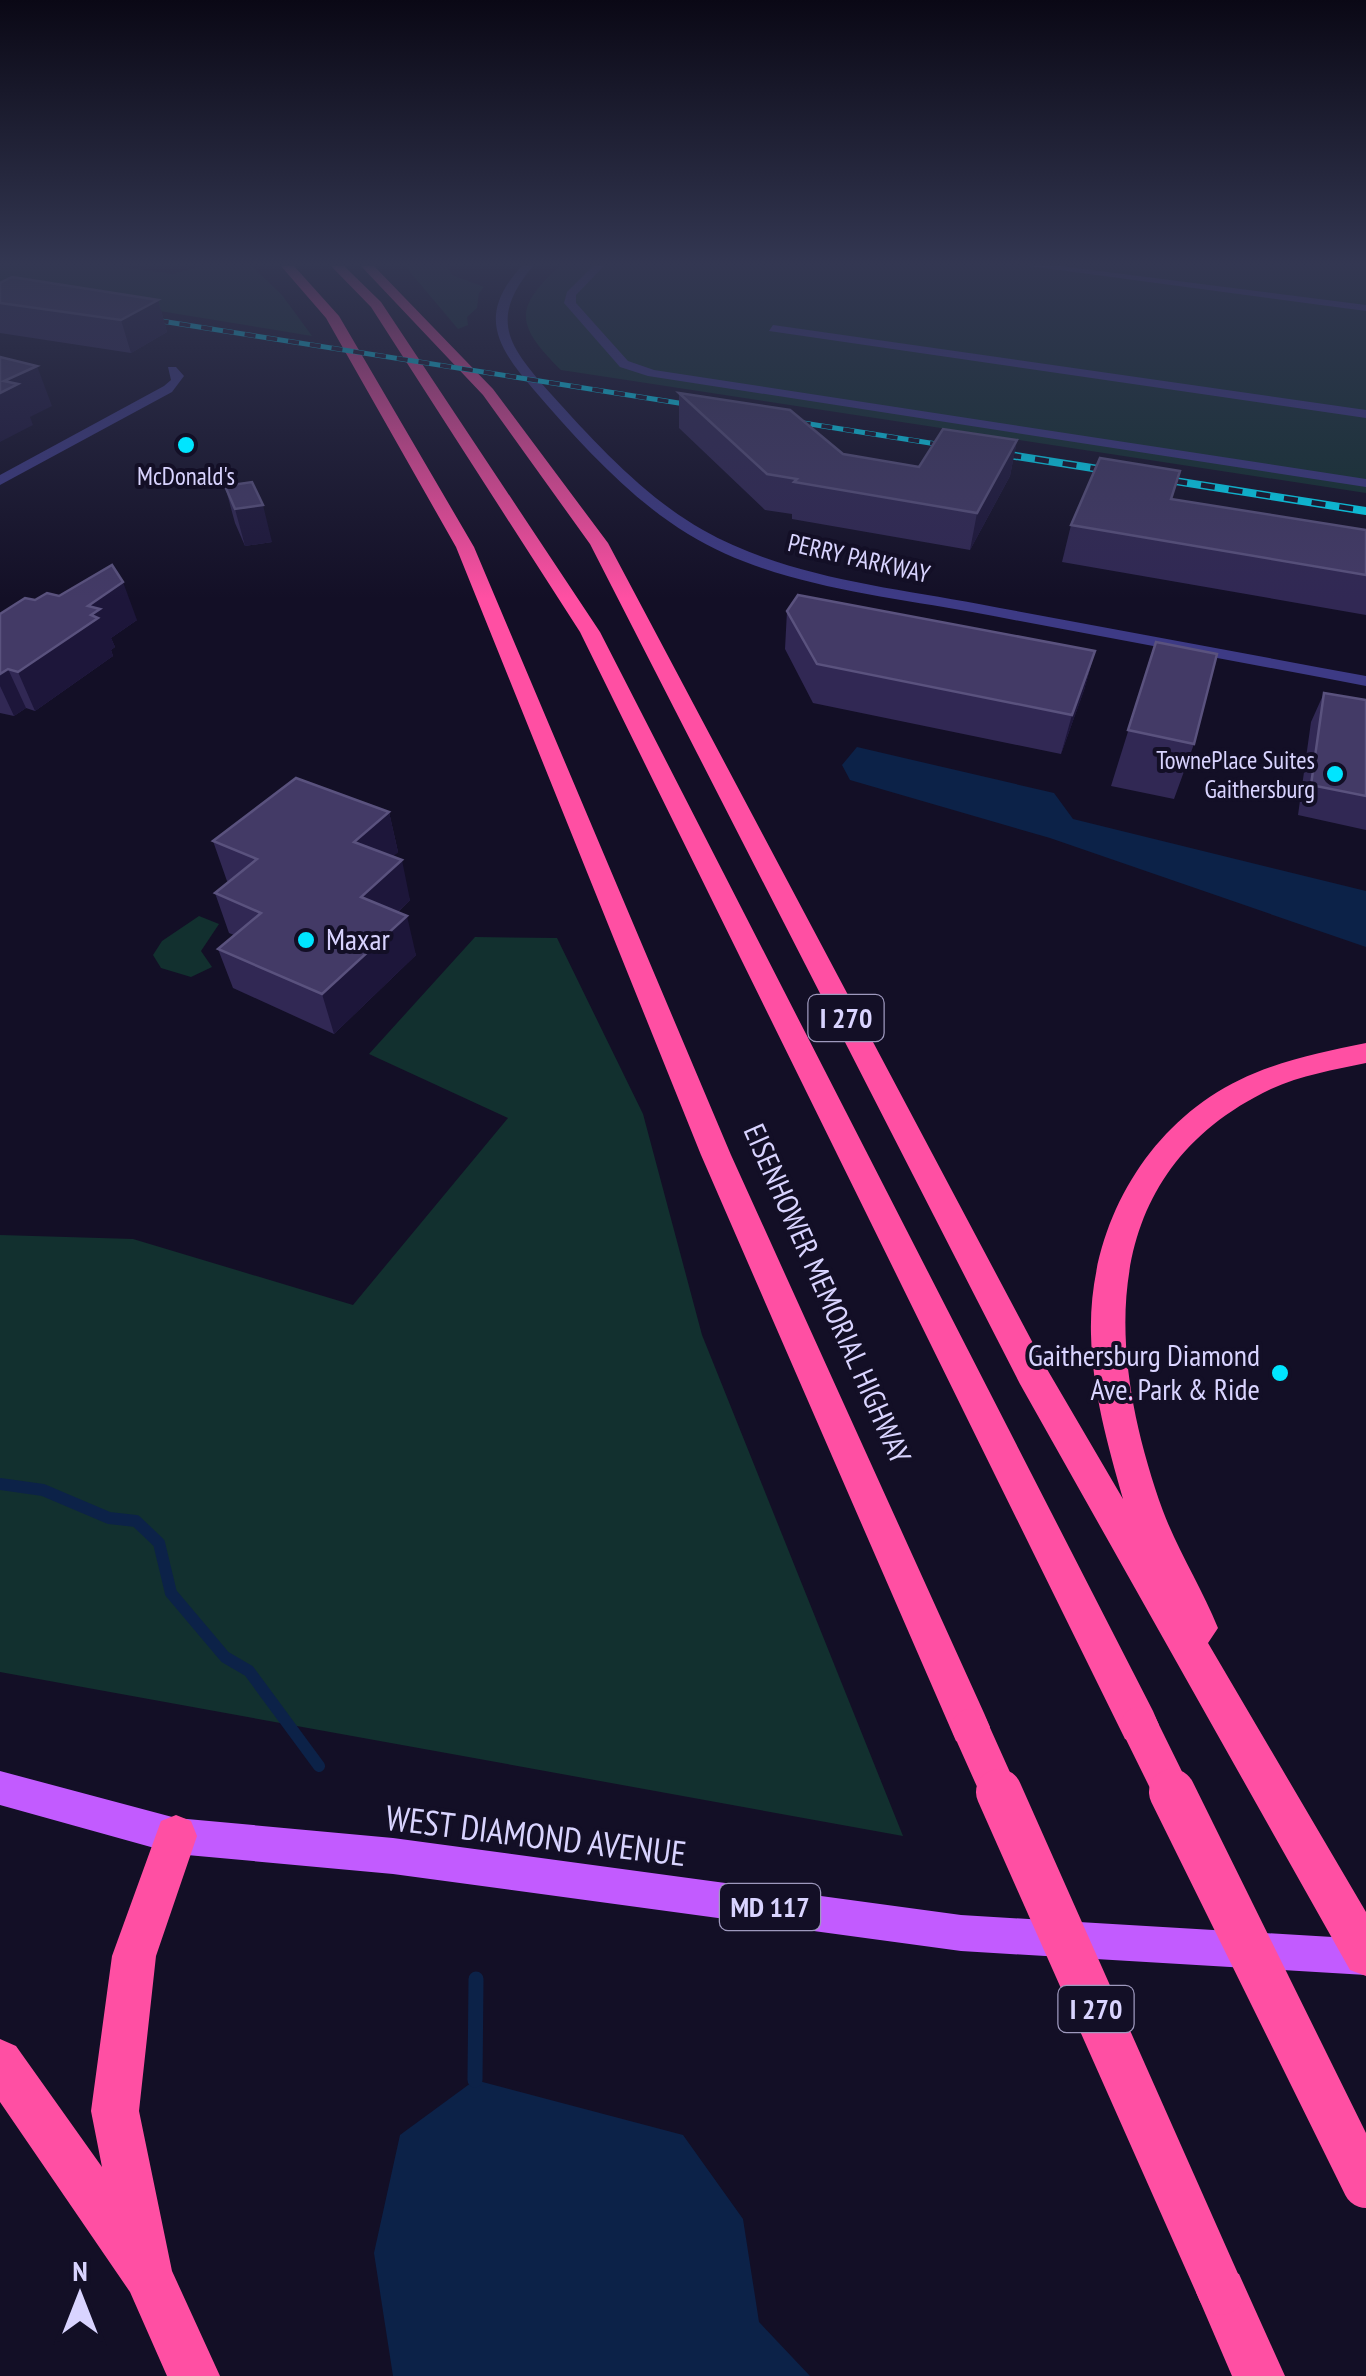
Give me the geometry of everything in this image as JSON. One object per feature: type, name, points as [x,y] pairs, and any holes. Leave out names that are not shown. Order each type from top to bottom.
[{"type":"highway","name":"EISENHOWER MEMORIAL HIGHWAY","points":[[367,377],[465,547],[716,1155],[1258,2376]]},
{"type":"highway","name":"I 270","points":[[423,377],[590,632],[1366,2185]]},
{"type":"highway","name":"I 270","points":[[475,377],[599,543],[1032,1374],[1366,1955]]},
{"type":"highway","points":[[1263,1772],[1141,1498],[1115,1388],[1106,1316],[1115,1264],[1132,1206],[1156,1160],[1190,1124],[1270,1076],[1366,1054]]},
{"type":"highway","points":[[148,2274],[115,2111],[134,1956],[176,1836]]},
{"type":"highway","points":[[0,2062],[148,2274],[194,2376]]},
{"type":"main road","name":"WEST DIAMOND AVENUE","points":[[0,1788],[176,1836],[393,1856],[961,1932],[1366,1955]]},
{"type":"street","points":[[0,481],[168,388],[178,377]]},
{"type":"street","name":"PERRY PARKWAY","points":[[530,377],[598,451],[673,518],[753,559],[826,580],[1366,680]]},
{"type":"street","points":[[677,377],[1366,483]]},
{"type":"street","points":[[1107,377],[1366,414]]},
{"type":"green space","points":[[606,377],[1366,377],[1366,493]]},
{"type":"green space","points":[[199,916],[219,924],[201,951],[212,967],[191,977],[161,968],[153,955],[162,941]]},
{"type":"green space","points":[[475,937],[557,938],[643,1114],[702,1335],[903,1836],[0,1672],[0,1235],[133,1239],[353,1305],[508,1118],[369,1054]]},
{"type":"water","points":[[857,747],[1054,793],[1073,819],[1366,891],[1366,947],[1050,838],[850,780],[842,765]]},
{"type":"water","points":[[475,2080],[683,2135],[743,2219],[759,2322],[810,2376],[393,2376],[374,2253],[400,2135]]},
{"type":"building","points":[[0,377],[13,377],[4,381],[18,384],[0,393]]},
{"type":"building","points":[[679,393],[790,410],[843,454],[919,467],[943,429],[1017,440],[977,513],[767,474]]},
{"type":"building","points":[[1100,458],[1180,471],[1171,499],[1366,530],[1366,575],[1071,525]]},
{"type":"building","points":[[252,482],[263,505],[235,509],[225,486]]},
{"type":"building","points":[[112,565],[123,582],[88,606],[100,609],[91,615],[98,618],[18,672],[8,669],[0,674],[0,614],[25,598],[35,600],[47,593],[59,596]]},
{"type":"building","points":[[798,595],[1095,651],[1072,715],[817,664],[787,611]]},
{"type":"building","points":[[1156,642],[1217,654],[1194,744],[1128,730]]},
{"type":"building","points":[[1324,693],[1366,700],[1366,796],[1311,785]]},
{"type":"building","points":[[296,778],[389,812],[354,842],[402,860],[361,897],[407,916],[322,994],[218,949],[261,913],[215,893],[257,859],[213,841]]},
{"type":"waterway","points":[[0,1484],[43,1490],[109,1518],[136,1521],[159,1543],[171,1593],[225,1657],[249,1671],[319,1766]]},
{"type":"waterway","points":[[475,2080],[476,1979]]},
{"type":"railway","points":[[514,377],[704,407]]},
{"type":"railway","points":[[778,419],[968,449]]},
{"type":"railway","points":[[952,446],[1366,511]]},
{"type":"place","name":"McDonald's","points":[[186,445]]},
{"type":"place","name":"TownePlace Suites Gaithersburg","points":[[1335,774]]},
{"type":"place","name":"Maxar","points":[[306,940]]},
{"type":"place","name":"Gaithersburg Diamond Ave. Park & Ride","points":[[1280,1373]]}]
